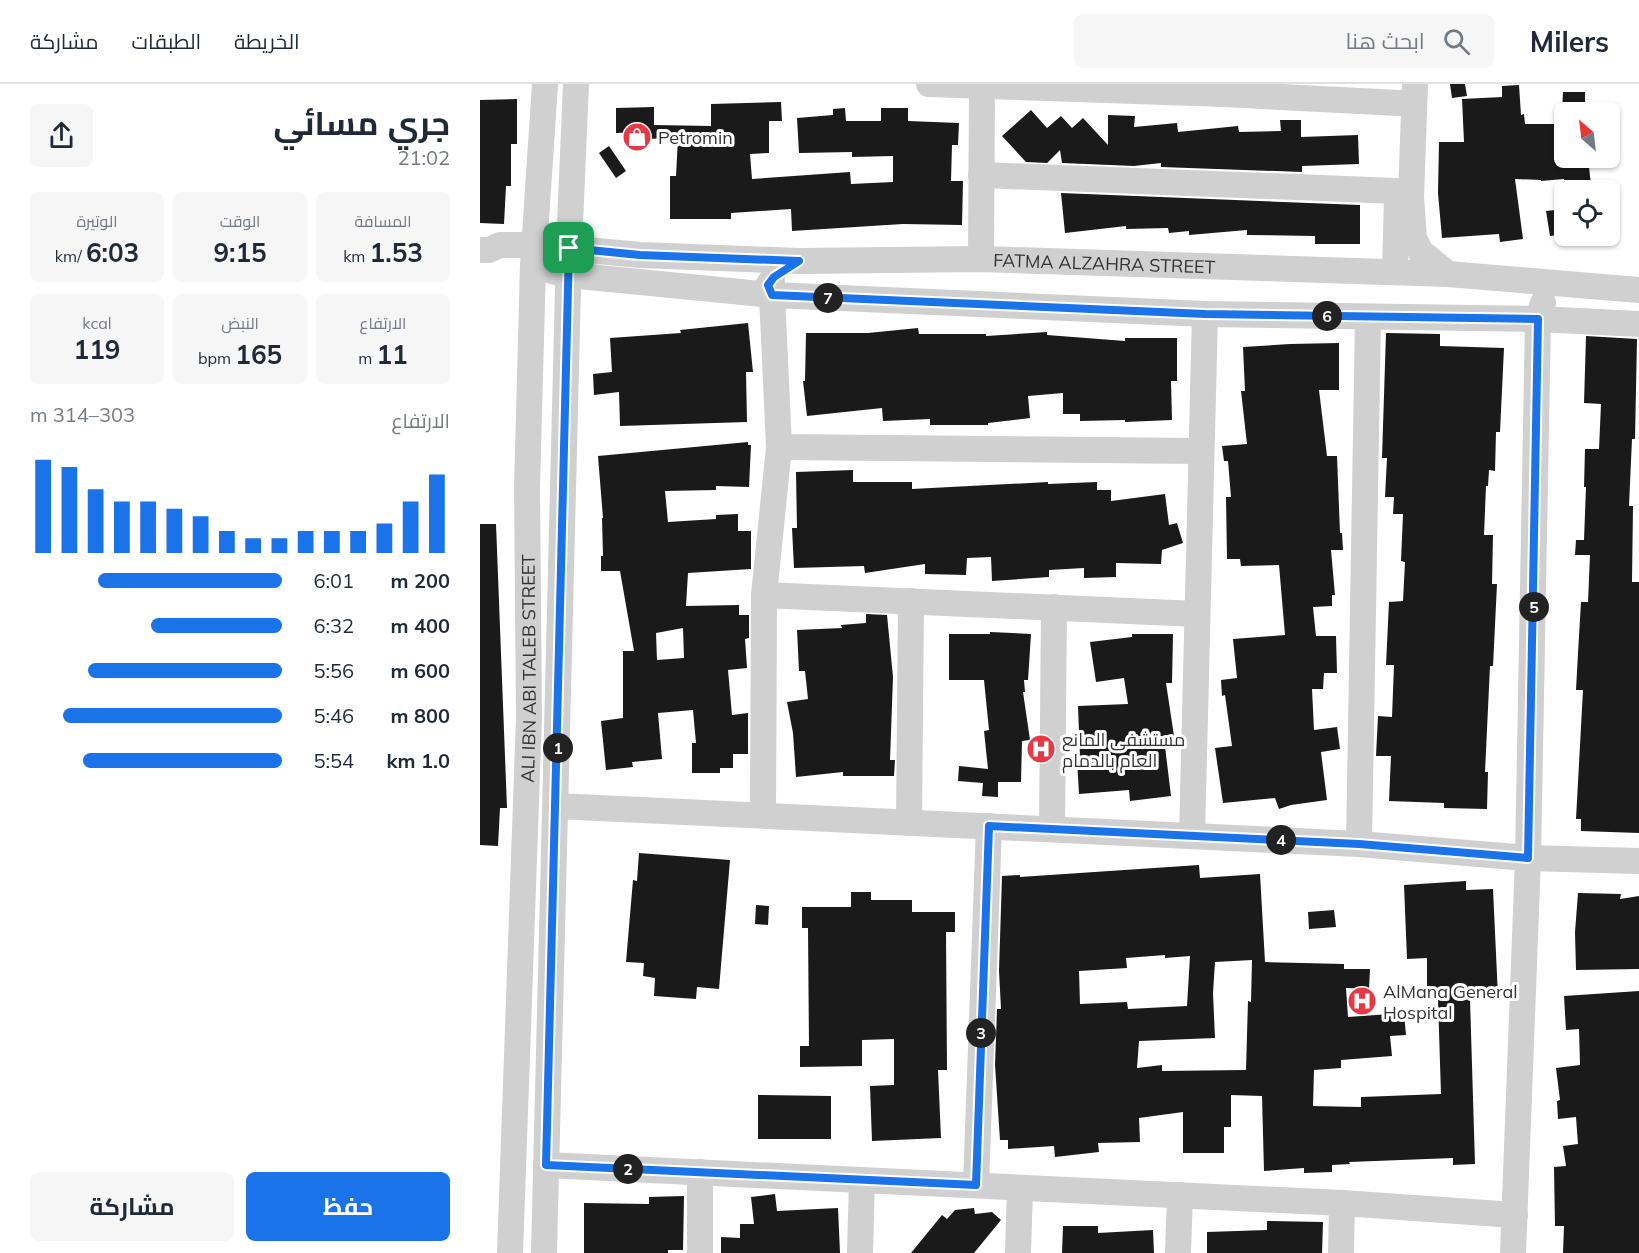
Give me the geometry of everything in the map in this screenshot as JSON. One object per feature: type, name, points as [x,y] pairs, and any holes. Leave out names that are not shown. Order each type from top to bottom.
[{"type":"street","name":"ALI IBN ABI TALEB STREET","points":[[510,1253],[529,717],[527,488],[533,255],[545,84]]},
{"type":"street","points":[[544,1253],[569,248],[576,84]]},
{"type":"street","points":[[929,84],[1405,90]]},
{"type":"street","points":[[981,259],[982,85]]},
{"type":"street","points":[[1395,272],[1397,191],[1405,90]]},
{"type":"street","points":[[1405,90],[1414,239],[1421,252],[1448,274]]},
{"type":"street","points":[[981,175],[1397,191]]},
{"type":"street","points":[[484,250],[500,245],[533,255],[569,275],[772,295],[1205,314],[1538,319],[1639,324]]},
{"type":"street","name":"FATMA ALZAHRA STREET","points":[[533,255],[569,248],[640,255],[799,261],[981,259],[1395,272],[1448,274],[1639,290]]},
{"type":"street","points":[[764,815],[764,595],[779,447],[772,295],[768,285],[774,277],[799,261]]},
{"type":"street","points":[[1513,1253],[1528,858],[1538,319],[1543,303],[1596,287]]},
{"type":"street","points":[[1192,836],[1205,314]]},
{"type":"street","points":[[1359,844],[1368,317]]},
{"type":"street","points":[[779,447],[1201,451]]},
{"type":"street","points":[[764,595],[1197,614]]},
{"type":"street","points":[[909,823],[912,601]]},
{"type":"street","points":[[1052,829],[1054,608]]},
{"type":"street","points":[[556,806],[1359,844],[1528,858],[1639,861]]},
{"type":"street","points":[[976,1185],[989,826]]},
{"type":"street","points":[[546,1165],[1342,1203],[1515,1215]]},
{"type":"street","points":[[700,1172],[700,1253]]},
{"type":"street","points":[[860,1253],[862,1180]]},
{"type":"street","points":[[1018,1253],[1020,1188]]},
{"type":"street","points":[[1178,1253],[1180,1195]]},
{"type":"street","points":[[1341,1253],[1342,1203]]},
{"type":"building","points":[[1450,84],[1465,84],[1467,96],[1452,98]]},
{"type":"building","points":[[1519,85],[1521,115],[1524,114],[1525,124],[1554,124],[1554,168],[1589,168],[1590,180],[1515,179],[1523,239],[1500,242],[1499,234],[1442,238],[1438,193],[1439,142],[1464,142],[1462,99],[1502,97],[1502,86]]},
{"type":"building","points":[[1563,92],[1585,92],[1585,102],[1562,102]]},
{"type":"building","points":[[517,99],[517,144],[511,144],[511,186],[506,186],[504,224],[480,223],[480,100]]},
{"type":"building","points":[[781,102],[782,121],[769,121],[769,153],[750,154],[752,179],[850,172],[851,184],[893,182],[893,156],[852,157],[852,152],[799,153],[797,118],[833,115],[833,109],[845,108],[846,121],[881,121],[881,108],[908,108],[908,121],[959,123],[958,145],[952,145],[951,181],[963,181],[962,225],[903,224],[792,231],[791,209],[731,213],[731,219],[670,219],[670,176],[676,176],[678,138],[643,139],[642,132],[616,133],[616,108],[654,107],[654,125],[711,126],[711,104]]},
{"type":"building","points":[[1031,110],[1047,128],[1061,116],[1072,128],[1083,118],[1108,145],[1108,115],[1135,116],[1134,127],[1177,123],[1178,132],[1238,126],[1239,132],[1281,131],[1280,120],[1301,120],[1301,137],[1358,135],[1359,164],[1302,166],[1302,172],[1161,167],[1161,163],[1134,166],[1062,163],[1060,150],[1047,163],[1026,162],[1002,136]]},
{"type":"building","points":[[609,146],[626,171],[616,178],[599,153]]},
{"type":"building","points":[[1061,193],[1360,205],[1360,244],[1315,244],[1315,236],[1247,235],[1247,230],[1189,235],[1189,231],[1169,233],[1168,228],[1126,229],[1126,226],[1065,233]]},
{"type":"building","points":[[1554,210],[1554,235],[1550,236],[1546,211]]},
{"type":"building","points":[[748,323],[753,372],[746,372],[747,422],[620,426],[619,392],[594,395],[593,374],[612,372],[610,338],[681,333],[680,330]]},
{"type":"building","points":[[918,328],[919,334],[986,334],[986,336],[1047,332],[1047,335],[1125,341],[1125,338],[1177,338],[1177,381],[1171,381],[1172,420],[1080,421],[1080,414],[1063,414],[1063,393],[1028,396],[1030,418],[988,423],[988,425],[930,425],[930,419],[883,421],[882,408],[807,416],[803,381],[805,381],[806,333],[868,333]]},
{"type":"building","points":[[1386,333],[1440,334],[1440,346],[1504,348],[1500,432],[1496,432],[1495,471],[1489,470],[1488,486],[1486,486],[1484,535],[1493,535],[1492,584],[1497,584],[1485,772],[1488,772],[1487,809],[1444,808],[1444,803],[1389,801],[1391,756],[1376,756],[1378,716],[1392,717],[1394,665],[1386,665],[1389,602],[1403,601],[1405,562],[1401,561],[1403,514],[1393,514],[1394,497],[1385,497],[1387,458],[1382,458]]},
{"type":"building","points":[[1586,336],[1637,339],[1635,439],[1632,439],[1629,506],[1633,506],[1632,582],[1639,582],[1639,833],[1581,831],[1581,819],[1576,819],[1583,690],[1576,690],[1581,602],[1588,602],[1590,555],[1575,555],[1576,540],[1584,540],[1585,449],[1599,449],[1601,404],[1584,403]]},
{"type":"building","points":[[1339,343],[1339,390],[1319,390],[1327,456],[1337,456],[1340,533],[1342,533],[1343,550],[1331,550],[1335,595],[1332,595],[1332,606],[1313,607],[1316,636],[1336,636],[1337,673],[1324,673],[1323,689],[1312,689],[1314,730],[1337,727],[1340,749],[1321,752],[1327,800],[1279,809],[1275,798],[1223,803],[1215,748],[1232,746],[1221,680],[1237,678],[1233,639],[1285,635],[1279,565],[1241,566],[1240,559],[1227,559],[1226,497],[1231,497],[1228,461],[1224,461],[1222,446],[1247,444],[1241,391],[1245,391],[1243,347]]},
{"type":"building","points":[[748,442],[748,445],[751,445],[749,487],[716,486],[716,490],[665,491],[668,522],[716,519],[716,515],[738,514],[738,531],[751,531],[751,569],[688,573],[686,606],[739,605],[739,615],[749,615],[749,638],[745,639],[747,668],[728,670],[732,715],[748,713],[748,754],[733,754],[733,768],[720,768],[720,773],[692,773],[692,743],[696,743],[693,710],[658,713],[662,759],[632,762],[633,767],[606,770],[601,721],[623,718],[623,651],[634,651],[620,571],[601,571],[603,518],[598,456]],"holes":[[[683,628],[684,658],[657,660],[656,633]]]},
{"type":"building","points":[[853,470],[853,482],[912,482],[912,489],[1048,482],[1048,484],[1097,482],[1097,490],[1111,490],[1111,501],[1165,494],[1169,525],[1177,523],[1183,543],[1162,550],[1161,564],[1116,563],[1116,577],[1084,578],[1084,568],[1049,570],[1049,577],[992,581],[991,557],[967,558],[966,575],[925,574],[925,564],[865,573],[864,566],[794,568],[792,528],[797,528],[796,472]]},
{"type":"building","points":[[480,524],[496,524],[507,808],[500,808],[498,846],[480,845]]},
{"type":"building","points":[[866,614],[887,615],[893,677],[890,760],[895,760],[894,776],[843,776],[843,772],[796,777],[793,733],[787,702],[808,699],[805,671],[799,671],[797,630],[842,628],[841,625],[866,623]]},
{"type":"building","points":[[990,632],[1031,634],[1028,680],[1024,680],[1025,692],[1023,692],[1030,740],[1022,741],[1021,782],[998,782],[998,797],[982,796],[983,783],[958,781],[959,766],[988,769],[984,731],[989,730],[984,680],[949,680],[949,634],[990,634]]},
{"type":"building","points":[[1132,634],[1173,634],[1172,683],[1166,683],[1174,736],[1164,738],[1171,796],[1130,801],[1129,790],[1079,794],[1078,706],[1128,704],[1124,678],[1096,682],[1090,642],[1132,637]]},
{"type":"building","points":[[639,853],[730,860],[719,989],[697,987],[696,999],[654,996],[655,978],[643,976],[644,963],[626,962],[633,880],[637,881]]},
{"type":"building","points":[[1199,865],[1200,878],[1260,874],[1265,962],[1344,964],[1344,969],[1370,969],[1369,989],[1346,988],[1348,1017],[1404,1013],[1406,1035],[1390,1036],[1392,1056],[1341,1060],[1341,1068],[1314,1070],[1313,1106],[1361,1107],[1361,1097],[1441,1094],[1438,1000],[1427,1000],[1427,958],[1407,959],[1404,885],[1466,881],[1466,890],[1493,889],[1498,997],[1470,999],[1475,1164],[1453,1165],[1453,1158],[1349,1162],[1350,1164],[1332,1165],[1332,1172],[1304,1173],[1304,1168],[1264,1171],[1262,1096],[1231,1095],[1231,1127],[1224,1127],[1224,1153],[1183,1153],[1183,1112],[1139,1118],[1140,1142],[1098,1143],[1099,1152],[1055,1157],[1054,1146],[1008,1149],[1008,1140],[1000,1140],[995,1065],[997,1009],[1001,1009],[999,971],[1002,876],[1020,875],[1020,877]],"holes":[[[1165,955],[1165,958],[1190,956],[1187,1006],[1128,1009],[1127,1002],[1080,1004],[1079,971],[1127,968],[1126,958]],[[1252,960],[1246,1070],[1162,1071],[1162,1065],[1137,1068],[1139,1041],[1215,1038],[1213,993],[1215,962]]]},
{"type":"building","points":[[851,892],[871,892],[871,900],[912,900],[912,912],[955,912],[955,932],[946,932],[947,1070],[938,1070],[941,1138],[872,1141],[870,1086],[894,1085],[894,1039],[862,1040],[862,1066],[800,1067],[800,1046],[809,1046],[808,928],[802,928],[802,907],[851,907]]},
{"type":"building","points":[[1578,893],[1621,894],[1620,899],[1639,896],[1639,969],[1576,970],[1575,932]]},
{"type":"building","points":[[756,905],[769,906],[768,925],[755,924]]},
{"type":"building","points":[[1334,910],[1336,927],[1309,929],[1308,912]]},
{"type":"building","points":[[1639,991],[1639,1253],[1563,1253],[1564,1226],[1555,1226],[1554,1167],[1566,1166],[1563,1146],[1578,1144],[1576,1117],[1558,1119],[1557,1101],[1560,1100],[1556,1068],[1580,1065],[1579,1029],[1566,1030],[1564,996]]},
{"type":"building","points":[[758,1095],[831,1096],[831,1139],[758,1139]]},
{"type":"building","points":[[775,1194],[777,1211],[838,1208],[840,1253],[721,1253],[721,1237],[740,1238],[740,1224],[754,1224],[751,1197]]},
{"type":"building","points":[[684,1196],[683,1250],[668,1250],[668,1253],[584,1253],[584,1203],[649,1204],[649,1197]]},
{"type":"building","points":[[974,1208],[975,1214],[992,1212],[1001,1220],[974,1253],[911,1253],[942,1215],[947,1219],[955,1210]]},
{"type":"building","points":[[1267,1221],[1323,1222],[1322,1253],[1207,1253],[1207,1232],[1267,1230]]},
{"type":"building","points":[[1063,1226],[1098,1226],[1098,1233],[1153,1230],[1154,1253],[1062,1253]]},
{"type":"place","name":"Petromin","points":[[637,137]]},
{"type":"place","name":"مستشفى المانع العام بالدمام","points":[[1041,749]]},
{"type":"place","name":"AlMana General Hospital","points":[[1362,1001]]},
{"type":"route","points":[[569,248],[601,253],[799,261],[774,277],[768,285],[772,295],[1205,314],[1538,319],[1538,423],[1528,858],[1359,844],[989,826],[976,1185],[546,1165],[569,248]]}]
